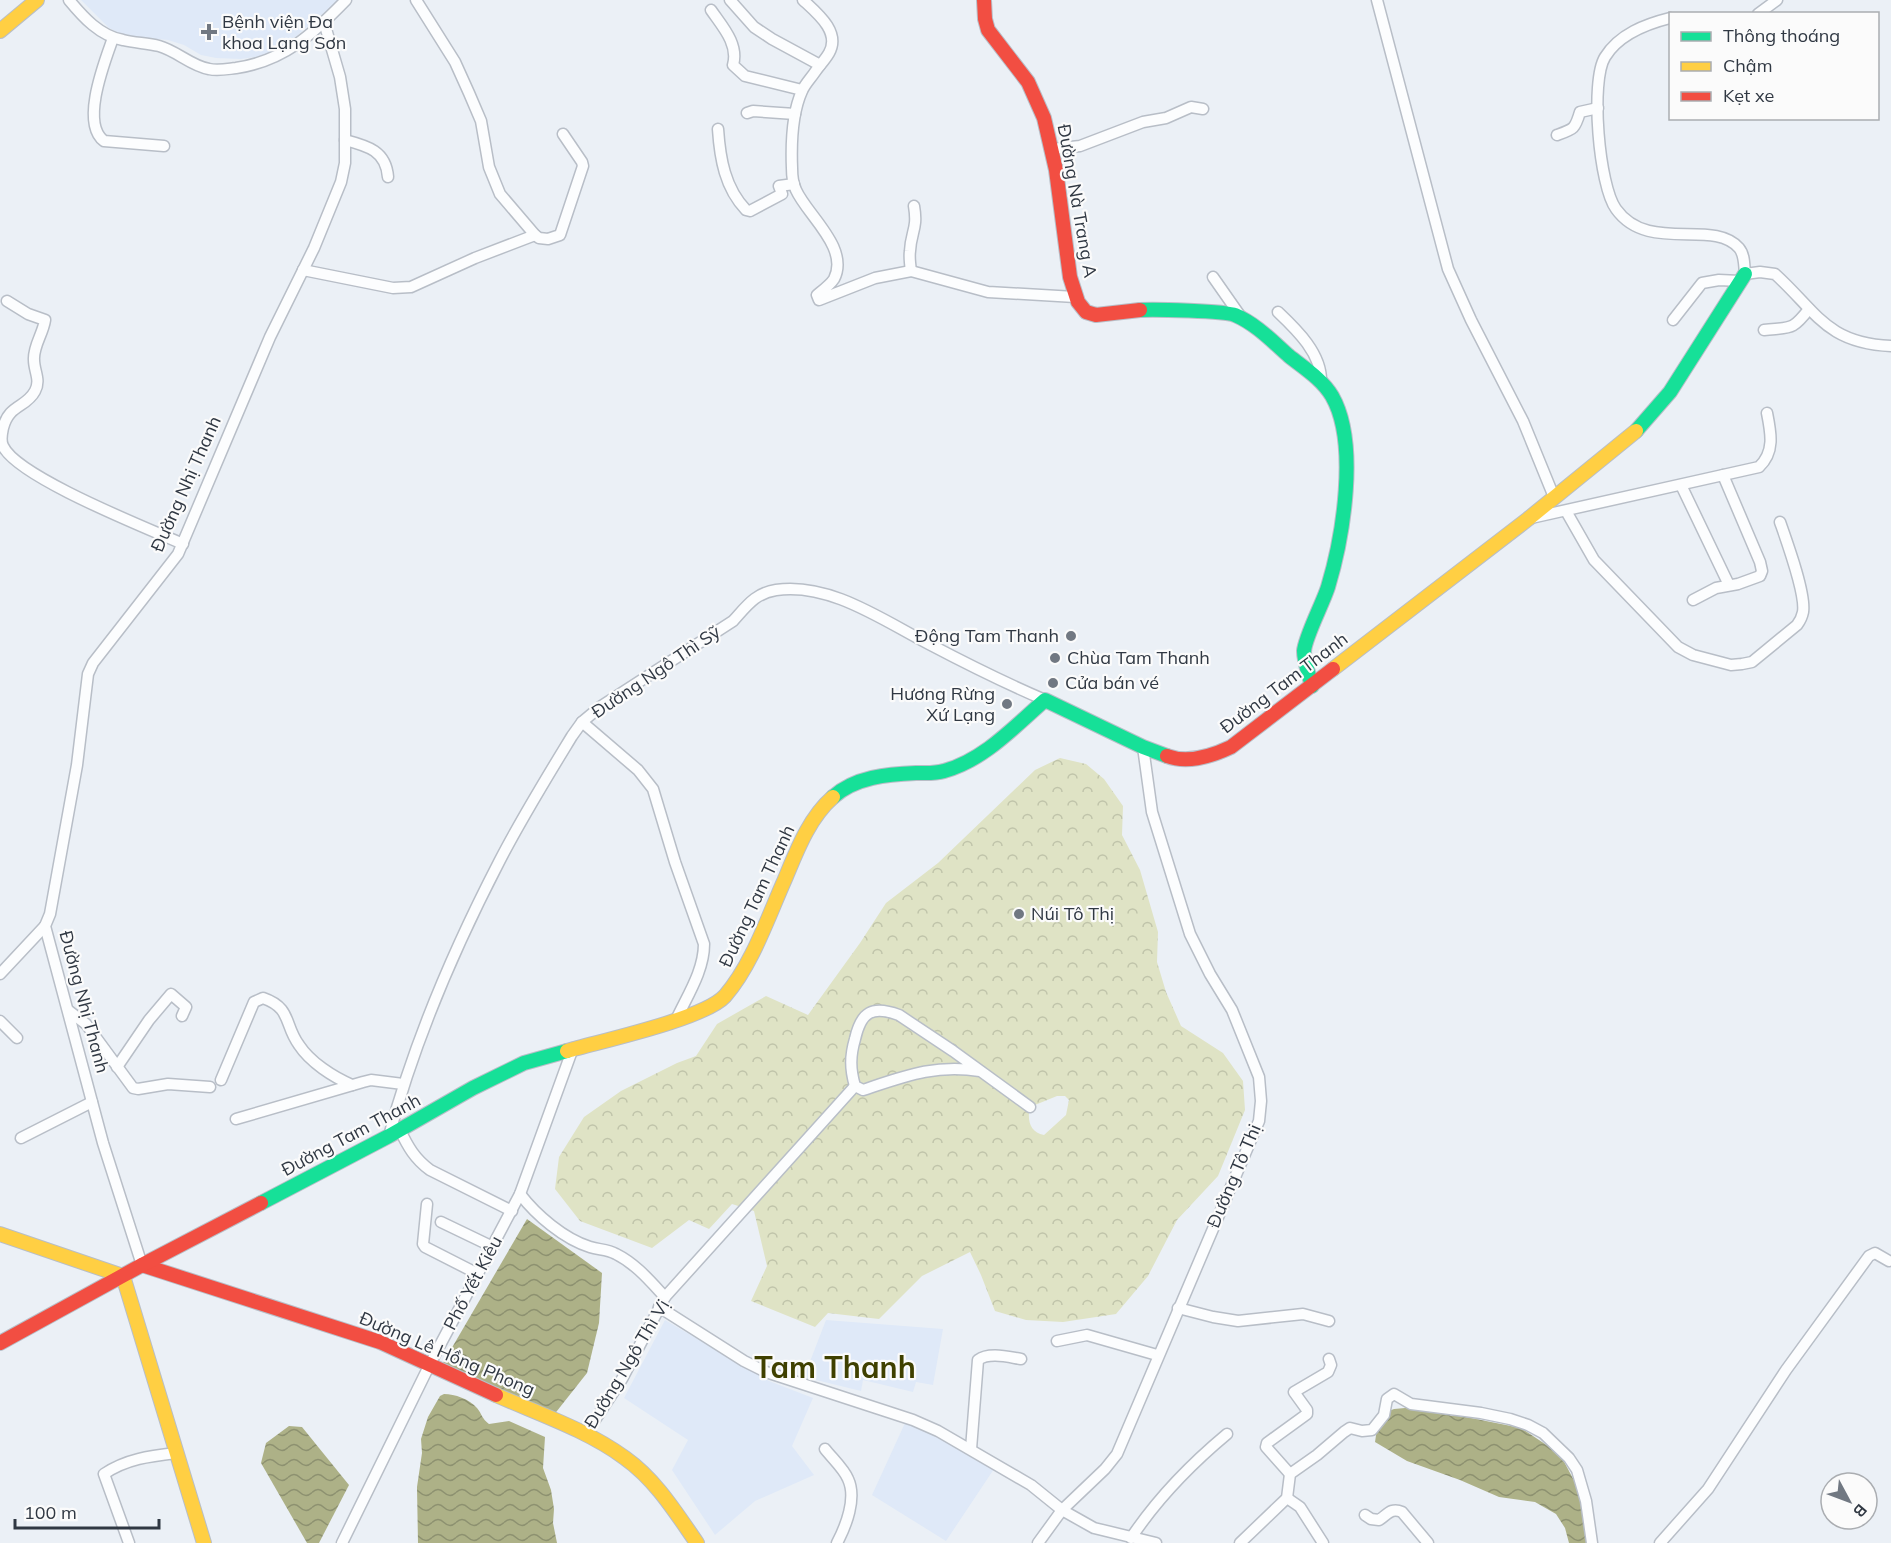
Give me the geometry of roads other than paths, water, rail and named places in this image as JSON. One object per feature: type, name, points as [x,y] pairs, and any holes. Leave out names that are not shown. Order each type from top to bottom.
[{"type":"street","points":[[0,31],[37,0]]},
{"type":"street","points":[[69,0],[88,21],[113,38],[159,46],[171,50],[200,67],[220,70],[244,67],[279,56],[307,38],[346,0]]},
{"type":"street","points":[[416,0],[455,62],[469,93],[481,121],[489,167],[500,195],[539,238],[548,239],[560,236],[583,166],[563,134]]},
{"type":"street","points":[[730,0],[754,27],[820,65]]},
{"type":"street","points":[[803,0],[826,23],[832,46],[802,90],[795,114],[792,167],[796,192],[835,250],[837,262],[833,279],[817,295],[819,300],[875,278],[910,271],[988,292],[1075,297]]},
{"type":"street","name":"Đường Nà Trang A","points":[[984,0],[988,30],[1023,75],[1038,100],[1053,149],[1069,274],[1079,305],[1088,314],[1144,310],[1233,314],[1241,317]]},
{"type":"street","points":[[1377,0],[1451,277],[1523,421],[1554,496]]},
{"type":"street","points":[[1761,12],[1777,0]]},
{"type":"street","points":[[711,10],[732,44],[735,59],[733,65],[740,72],[745,76],[802,90]]},
{"type":"street","points":[[1669,19],[1648,24],[1632,33],[1609,52],[1600,71],[1598,108],[1604,178],[1616,209],[1627,221],[1644,230],[1660,235],[1711,236],[1728,241],[1741,252],[1744,261],[1742,278]]},
{"type":"street","name":"Đường Nhị Thanh","points":[[142,1265],[92,1102],[45,926],[50,914],[77,765],[88,674],[93,663],[178,554],[270,337],[314,248],[340,182],[345,163],[345,109],[340,77],[324,22]]},
{"type":"street","points":[[113,38],[96,92],[95,131],[104,141],[164,146]]},
{"type":"street","points":[[1053,149],[1080,146],[1143,122],[1167,118],[1191,107],[1203,109]]},
{"type":"street","points":[[1557,135],[1576,127],[1580,112],[1598,108]]},
{"type":"street","points":[[747,113],[753,111],[795,114]]},
{"type":"street","points":[[718,129],[719,148],[729,184],[738,201],[747,210],[750,211],[782,194],[779,186],[794,184]]},
{"type":"street","points":[[345,140],[373,149],[387,164],[388,177]]},
{"type":"street","points":[[910,271],[910,248],[916,219],[914,206]]},
{"type":"street","points":[[303,270],[393,288],[411,287],[475,258],[535,235]]},
{"type":"street","points":[[1673,320],[1702,283],[1742,278],[1760,272],[1775,273],[1809,309],[1839,334],[1853,341],[1891,346]]},
{"type":"street","points":[[1213,277],[1241,317],[1321,382],[1331,394],[1343,426],[1347,485],[1338,553],[1322,605],[1305,644],[1304,653],[1312,686]]},
{"type":"street","name":"Đường Tam Thanh","points":[[0,1343],[142,1265],[394,1133],[473,1088],[524,1063],[676,1020],[702,1011],[723,998],[736,981],[804,834],[828,800],[844,789],[874,777],[945,771],[960,765],[998,741],[1045,700],[1143,747],[1172,758],[1184,760],[1214,755],[1245,737],[1632,437],[1670,392],[1742,278]]},
{"type":"street","points":[[7,301],[28,314],[45,320],[34,353],[37,387],[29,399],[10,412],[3,428],[1,439],[3,446],[28,469],[55,486],[183,544]]},
{"type":"street","points":[[1764,330],[1788,329],[1797,325],[1809,309]]},
{"type":"street","points":[[1278,312],[1306,343],[1318,366],[1321,382]]},
{"type":"street","points":[[1528,519],[1759,467],[1765,462],[1770,450],[1771,436],[1767,413]]},
{"type":"street","points":[[1693,600],[1716,588],[1760,576],[1762,571],[1723,475]]},
{"type":"street","points":[[1681,485],[1730,585]]},
{"type":"street","points":[[1566,511],[1594,560],[1678,647],[1693,655],[1731,665],[1752,662],[1797,626],[1801,619],[1804,610],[1795,567],[1780,522]]},
{"type":"street","name":"Đường Ngô Thì Sỹ","points":[[394,1133],[403,1084],[436,998],[499,861],[582,722],[600,707],[733,621],[755,598],[774,590],[791,589],[816,592],[867,609],[994,677],[1045,700]]},
{"type":"street","points":[[582,722],[638,770],[653,789],[675,862],[704,944],[700,970],[676,1020]]},
{"type":"street","name":"Đường Tô Thị","points":[[1038,1543],[1062,1510],[1105,1469],[1117,1454],[1157,1355],[1259,1121],[1261,1101],[1259,1077],[1232,1010],[1210,974],[1190,934],[1152,812],[1143,747]]},
{"type":"street","points":[[0,974],[45,926]]},
{"type":"street","points":[[117,1067],[171,994],[186,1007],[182,1016]]},
{"type":"street","points":[[221,1080],[254,1002],[263,998],[277,1004],[283,1011],[288,1018],[294,1038],[306,1055],[340,1080],[352,1085]]},
{"type":"street","points":[[980,1071],[944,1068],[900,1076],[863,1090],[855,1086],[850,1065],[857,1026],[869,1013],[882,1010],[899,1015],[980,1071],[1030,1107]]},
{"type":"street","points":[[69,1011],[86,1024],[130,1085],[138,1089],[163,1084],[210,1087]]},
{"type":"street","points":[[0,1021],[17,1038]]},
{"type":"street","name":"Phố Yết Kiêu","points":[[342,1543],[430,1364],[520,1194],[573,1048]]},
{"type":"street","points":[[236,1119],[371,1080],[403,1084]]},
{"type":"street","name":"Đường Ngô Thì Vị","points":[[585,1435],[627,1369],[665,1297],[855,1086]]},
{"type":"street","points":[[21,1138],[92,1102]]},
{"type":"street","points":[[394,1133],[430,1170],[512,1210]]},
{"type":"street","points":[[520,1194],[528,1205],[556,1229],[589,1247],[604,1249],[620,1256],[639,1270],[665,1297]]},
{"type":"street","points":[[427,1203],[423,1244],[425,1247],[478,1274]]},
{"type":"street","points":[[441,1222],[493,1247]]},
{"type":"street","points":[[0,1234],[123,1276],[204,1543]]},
{"type":"street","points":[[1660,1543],[1708,1489],[1785,1370],[1869,1256],[1875,1253],[1889,1261]]},
{"type":"street","name":"Đường Lê Hồng Phong","points":[[142,1265],[380,1342],[585,1435],[625,1458],[652,1482],[697,1543]]},
{"type":"street","points":[[659,1307],[744,1361],[766,1372],[913,1420],[971,1449],[1031,1485],[1062,1510],[1094,1528],[1156,1543]]},
{"type":"street","points":[[1178,1308],[1238,1321],[1303,1314],[1329,1321]]},
{"type":"street","points":[[1057,1341],[1087,1335],[1157,1355]]},
{"type":"street","points":[[971,1449],[978,1360],[988,1356],[1021,1359]]},
{"type":"street","points":[[1290,1474],[1266,1447],[1267,1443],[1307,1414],[1307,1410],[1294,1392],[1328,1372],[1331,1365],[1329,1359]]},
{"type":"street","points":[[1240,1543],[1287,1498],[1290,1474],[1350,1428],[1362,1431],[1372,1430],[1384,1415],[1387,1399],[1391,1395],[1399,1396],[1411,1404],[1510,1419],[1528,1425],[1543,1434],[1569,1458],[1577,1470],[1586,1501],[1592,1543]]},
{"type":"street","points":[[1131,1538],[1151,1510],[1198,1460],[1227,1434]]},
{"type":"street","points":[[825,1449],[848,1479],[852,1494],[848,1514],[837,1543]]},
{"type":"street","points":[[129,1543],[104,1474],[123,1463],[148,1456],[176,1453]]},
{"type":"street","points":[[1287,1498],[1300,1507],[1323,1543]]},
{"type":"street","points":[[1365,1515],[1379,1520],[1391,1510],[1402,1512],[1428,1543]]},
{"type":"water","points":[[527,1219],[602,1273],[599,1323],[587,1373],[553,1416],[443,1363]]},
{"type":"water","points":[[444,1394],[457,1396],[470,1402],[489,1424],[509,1421],[545,1437],[543,1468],[551,1490],[557,1543],[418,1543],[417,1487],[422,1453],[421,1439],[428,1417],[440,1396]]},
{"type":"water","points":[[1427,1406],[1452,1416],[1521,1428],[1560,1454],[1578,1488],[1590,1543],[1569,1543],[1565,1528],[1556,1514],[1535,1502],[1499,1497],[1407,1461],[1375,1442],[1377,1429],[1386,1412],[1394,1409]]},
{"type":"water","points":[[289,1426],[302,1427],[349,1485],[319,1543],[307,1543],[261,1463],[266,1443]]},
{"type":"place","name":"Bệnh viện Đa khoa Lạng Sơn","points":[[209,32]]},
{"type":"place","name":"Động Tam Thanh","points":[[1071,636]]},
{"type":"place","name":"Chùa Tam Thanh","points":[[1055,658]]},
{"type":"place","name":"Cửa bán vé","points":[[1053,683]]},
{"type":"place","name":"Hương Rừng Xứ Lạng","points":[[1007,704]]},
{"type":"place","name":"Núi Tô Thị","points":[[1019,914]]},
{"type":"district","name":"Tam Thanh","points":[[835,1368]]}]
